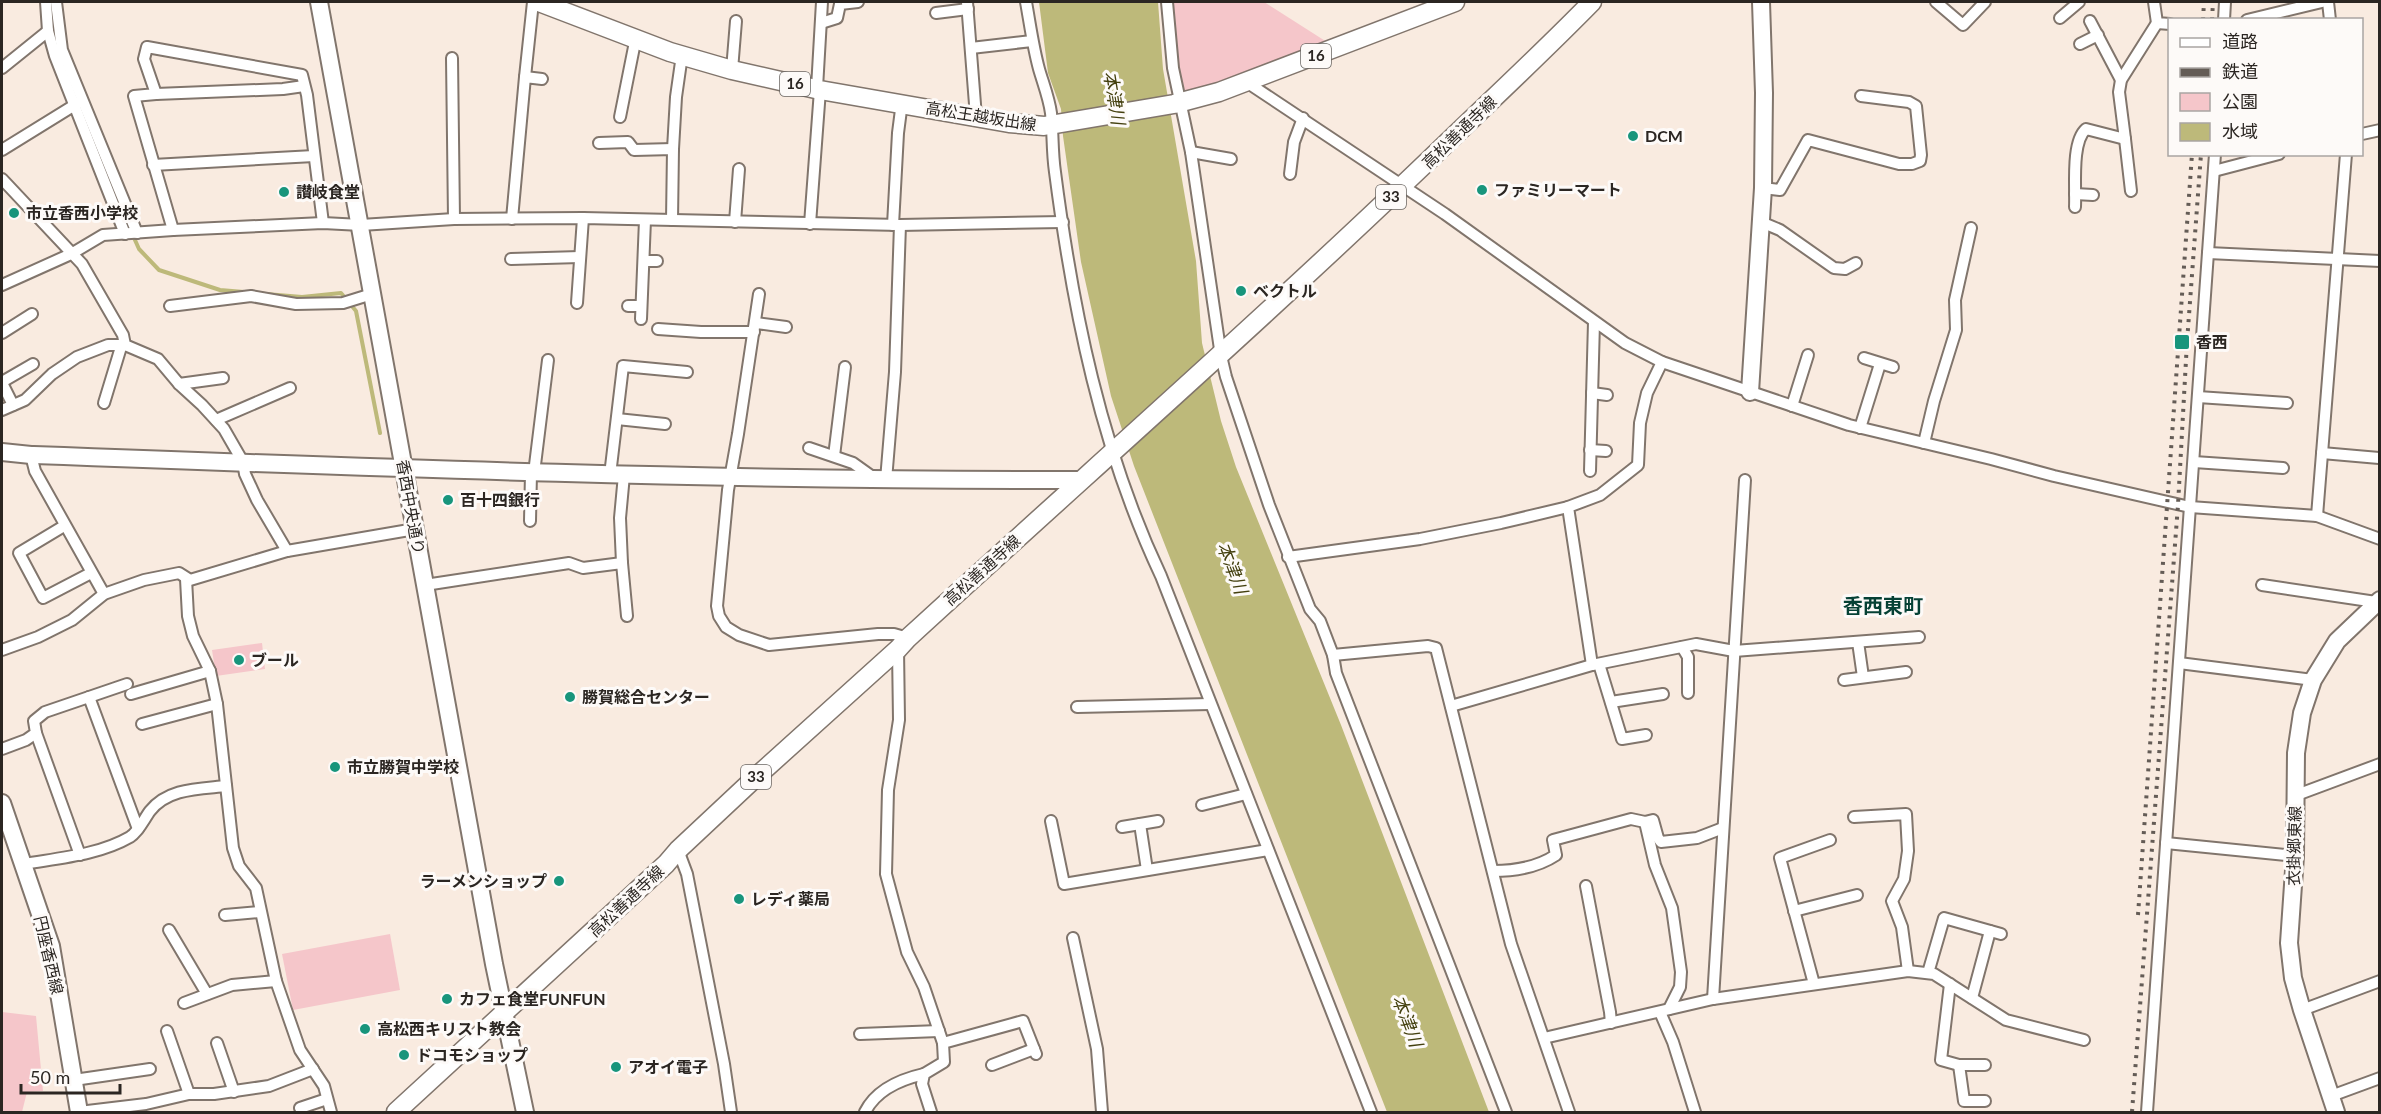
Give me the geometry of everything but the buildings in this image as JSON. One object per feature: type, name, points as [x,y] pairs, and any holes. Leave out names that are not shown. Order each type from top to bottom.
[{"type":"main road","name":"高松王越坂出線","points":[[539,2],[682,56],[732,70],[819,89],[1034,126],[1056,125],[1177,103],[1248,83],[1455,2]]},
{"type":"main road","name":"高松善通寺線","points":[[396,1113],[666,864],[756,777],[1080,480],[1117,450],[1217,360],[1402,187],[1592,2]]},
{"type":"main road","name":"高松善通寺線","points":[[1567,27],[1600,2]]},
{"type":"street","points":[[46,2],[48,31],[55,56],[137,233]]},
{"type":"street","points":[[56,2],[62,50],[78,103],[125,234]]},
{"type":"street","name":"香西中央通り","points":[[319,2],[494,964],[525,1113]]},
{"type":"street","points":[[512,219],[533,2]]},
{"type":"street","points":[[810,224],[822,2]]},
{"type":"street","points":[[822,23],[837,18],[840,4],[858,2]]},
{"type":"street","points":[[1026,2],[1032,41],[1050,111],[1056,125],[1055,173],[1072,287],[1095,395],[1117,450],[1144,541],[1161,576],[1371,1113]]},
{"type":"street","points":[[1167,2],[1177,103],[1191,152],[1217,360],[1288,557],[1310,609],[1320,621],[1333,655],[1335,673],[1506,1113]]},
{"type":"street","points":[[1750,392],[1763,188],[1764,93],[1761,2]]},
{"type":"street","points":[[1936,2],[1963,24],[1984,2]]},
{"type":"street","points":[[2060,18],[2079,2]]},
{"type":"street","points":[[2131,191],[2119,92],[2121,80],[2157,23],[2154,2]]},
{"type":"street","points":[[2224,18],[2225,2]]},
{"type":"street","points":[[2254,18],[2307,3],[2322,2]]},
{"type":"street","points":[[2328,2],[2330,18]]},
{"type":"street","points":[[936,13],[968,5],[976,117]]},
{"type":"street","points":[[732,70],[736,21]]},
{"type":"street","points":[[2090,21],[2121,80]]},
{"type":"street","points":[[2157,23],[2168,24]]},
{"type":"street","points":[[2,68],[48,31]]},
{"type":"street","points":[[2080,44],[2098,35]]},
{"type":"street","points":[[620,117],[636,37]]},
{"type":"street","points":[[971,48],[1032,41]]},
{"type":"street","points":[[156,94],[144,59],[147,47],[302,75],[323,223]]},
{"type":"street","points":[[672,220],[673,149],[682,56]]},
{"type":"street","points":[[452,58],[454,219]]},
{"type":"street","points":[[525,77],[542,79]]},
{"type":"street","points":[[1248,83],[1445,214],[1624,343],[1662,362],[1860,428],[2082,483],[2190,507],[2317,516],[2379,539]]},
{"type":"street","points":[[173,230],[134,96],[304,86]]},
{"type":"street","points":[[1763,188],[1780,190],[1808,140],[1899,164],[1912,164],[1920,161],[1916,106],[1909,102],[1861,96]]},
{"type":"street","points":[[881,480],[895,372],[898,133],[902,102]]},
{"type":"street","points":[[2,150],[78,103]]},
{"type":"street","points":[[1290,174],[1294,142],[1303,118]]},
{"type":"street","points":[[2075,207],[2077,143],[2081,133],[2086,129],[2125,139]]},
{"type":"street","points":[[2363,134],[2379,130]]},
{"type":"street","points":[[599,143],[628,142],[634,150],[673,149]]},
{"type":"street","points":[[1191,152],[1231,159]]},
{"type":"street","points":[[153,165],[314,156]]},
{"type":"street","points":[[2147,1113],[2215,156]]},
{"type":"street","points":[[2214,171],[2271,156]]},
{"type":"street","points":[[2317,516],[2346,156]]},
{"type":"street","points":[[735,222],[739,169]]},
{"type":"street","points":[[2,179],[82,264],[123,335],[125,345]]},
{"type":"street","points":[[2075,194],[2093,195]]},
{"type":"street","points":[[2,285],[71,254],[103,235],[173,230],[323,223],[361,225],[454,219],[583,218],[896,225],[1063,222]]},
{"type":"street","points":[[577,303],[583,218]]},
{"type":"street","points":[[641,319],[645,220]]},
{"type":"street","points":[[1761,222],[1780,230],[1834,268],[1845,269],[1856,263]]},
{"type":"street","points":[[1924,443],[1934,401],[1956,330],[1955,300],[1971,228]]},
{"type":"street","points":[[2208,253],[2379,261]]},
{"type":"street","points":[[511,259],[580,257]]},
{"type":"street","points":[[645,261],[657,261]]},
{"type":"street","points":[[170,306],[251,296],[296,304],[348,301],[372,294]]},
{"type":"street","points":[[759,294],[730,477],[717,606],[719,616],[726,627],[739,635],[769,645],[878,634],[894,634],[903,644],[899,720],[888,790],[886,874],[907,952],[924,987],[939,1032],[944,1062],[924,1074],[904,1079],[883,1092],[865,1113]]},
{"type":"street","points":[[628,306],[641,306]]},
{"type":"street","points":[[2,333],[32,314]]},
{"type":"street","points":[[1590,471],[1594,322]]},
{"type":"street","points":[[658,329],[701,333],[755,327],[786,327]]},
{"type":"street","points":[[2,410],[25,400],[52,374],[77,357],[108,345],[125,345],[158,359],[179,384],[216,420],[243,462],[245,474],[287,550]]},
{"type":"street","points":[[104,403],[121,347],[125,345]]},
{"type":"street","points":[[1792,406],[1808,355]]},
{"type":"street","points":[[1864,358],[1893,367]]},
{"type":"street","points":[[530,521],[532,473],[548,360]]},
{"type":"street","points":[[1288,557],[1420,539],[1501,524],[1568,507],[1600,495],[1638,465],[1640,423],[1644,403],[1662,362]]},
{"type":"street","points":[[1860,428],[1880,363]]},
{"type":"street","points":[[13,405],[2,382],[33,364]]},
{"type":"street","points":[[627,616],[621,563],[617,475],[617,419],[622,366],[687,372]]},
{"type":"street","points":[[834,456],[845,367]]},
{"type":"street","points":[[179,384],[223,378]]},
{"type":"street","points":[[216,420],[290,388]]},
{"type":"street","points":[[1592,393],[1607,394]]},
{"type":"street","points":[[2198,397],[2287,404]]},
{"type":"street","points":[[617,419],[665,424]]},
{"type":"street","points":[[809,448],[853,463],[881,480]]},
{"type":"street","points":[[1590,450],[1606,451]]},
{"type":"street","points":[[2,452],[31,455],[532,473],[881,480],[1080,480]]},
{"type":"street","points":[[2322,453],[2379,458]]},
{"type":"street","points":[[31,455],[35,471],[104,594]]},
{"type":"street","points":[[2194,462],[2283,468]]},
{"type":"street","points":[[1713,999],[1744,480]]},
{"type":"street","points":[[1568,507],[1596,665],[1611,702],[1622,739],[1646,735]]},
{"type":"street","points":[[64,526],[19,553],[43,598],[91,573]]},
{"type":"street","points":[[2,650],[38,637],[72,620],[104,594],[144,580],[179,573],[190,580],[287,550],[415,529]]},
{"type":"street","points":[[425,585],[569,563],[582,568],[621,563]]},
{"type":"street","points":[[186,579],[188,616],[193,636],[210,671],[217,704],[233,848],[239,866],[256,888],[276,981],[300,1050],[324,1086],[331,1113]]},
{"type":"street","points":[[2262,585],[2378,601]]},
{"type":"street","name":"衣掛郷東線","points":[[2334,1104],[2302,1011],[2289,943],[2295,856],[2294,796],[2298,733],[2313,680],[2337,641],[2378,601]]},
{"type":"street","points":[[1451,706],[1596,665],[1696,644],[1734,651],[1919,637]]},
{"type":"street","points":[[1858,642],[1863,677]]},
{"type":"street","points":[[1333,655],[1428,646],[1436,648],[1511,944],[1569,1113]]},
{"type":"street","points":[[1682,647],[1688,657],[1688,693]]},
{"type":"street","points":[[2179,663],[2313,680]]},
{"type":"street","points":[[80,855],[36,733],[34,721],[45,712],[89,697],[210,671]]},
{"type":"street","points":[[1844,680],[1906,672]]},
{"type":"street","points":[[1611,702],[1663,694]]},
{"type":"street","points":[[89,697],[138,829]]},
{"type":"street","points":[[142,724],[217,704]]},
{"type":"street","points":[[1077,708],[1210,704]]},
{"type":"street","points":[[2,749],[26,740],[36,733]]},
{"type":"street","points":[[2294,796],[2379,764]]},
{"type":"street","points":[[24,864],[80,855],[132,836],[159,802],[169,796],[185,791],[226,786]]},
{"type":"street","points":[[1202,805],[1246,794]]},
{"type":"street","name":"円座香西線","points":[[2,803],[51,946],[79,1112]]},
{"type":"street","points":[[1854,817],[1906,814],[1908,851],[1904,879],[1892,901],[1902,927],[1908,971]]},
{"type":"street","points":[[1493,871],[1510,871],[1545,862],[1557,855],[1553,840],[1631,819],[1645,822],[1653,820],[1658,838],[1662,842],[1697,838],[1723,828]]},
{"type":"street","points":[[1122,827],[1158,820]]},
{"type":"street","points":[[1051,821],[1064,884],[1268,850]]},
{"type":"street","points":[[1645,822],[1655,865],[1672,908],[1681,972],[1680,987],[1664,1010]]},
{"type":"street","points":[[1140,824],[1148,870]]},
{"type":"street","points":[[1814,984],[1780,858],[1830,840]]},
{"type":"street","points":[[2166,843],[2295,856]]},
{"type":"street","points":[[678,850],[687,874],[724,1064],[731,1113]]},
{"type":"street","points":[[1586,886],[1611,1023]]},
{"type":"street","points":[[1794,911],[1857,895]]},
{"type":"street","points":[[225,915],[260,912]]},
{"type":"street","points":[[1928,973],[1944,918],[2001,934]]},
{"type":"street","points":[[169,930],[207,994]]},
{"type":"street","points":[[1972,998],[1990,931]]},
{"type":"street","points":[[1073,938],[1097,1049],[1102,1113]]},
{"type":"street","points":[[1544,1038],[1713,999],[1908,971],[1934,974],[2006,1020],[2084,1040]]},
{"type":"street","points":[[184,1003],[232,985],[276,981]]},
{"type":"street","points":[[2302,1011],[2379,981]]},
{"type":"street","points":[[1950,984],[1941,1060],[1959,1065],[1985,1065]]},
{"type":"street","points":[[1664,1010],[1695,1113]]},
{"type":"street","points":[[942,1043],[1023,1021],[1035,1052],[992,1065]]},
{"type":"street","points":[[167,1032],[189,1094]]},
{"type":"street","points":[[860,1034],[939,1032]]},
{"type":"street","points":[[217,1043],[234,1092]]},
{"type":"street","points":[[1959,1065],[1964,1101],[1985,1101]]},
{"type":"street","points":[[74,1080],[150,1069]]},
{"type":"street","points":[[79,1112],[146,1104],[189,1094],[234,1092],[269,1086],[313,1069]]},
{"type":"street","points":[[924,1074],[922,1084],[931,1113]]},
{"type":"street","points":[[2334,1104],[2379,1078]]},
{"type":"street","points":[[300,1108],[327,1099]]},
{"type":"green space","points":[[1171,2],[1264,2],[1330,44],[1240,80],[1181,93],[1174,47]]},
{"type":"green space","name":"ブール","points":[[262,643],[265,669],[216,676],[212,650]]},
{"type":"green space","points":[[390,934],[400,990],[293,1010],[282,954]]},
{"type":"green space","points":[[2,1012],[36,1016],[43,1091],[27,1092],[22,1112],[2,1112]]},
{"type":"water","name":"本津川","points":[[1039,2],[1158,2],[1163,69],[1196,261],[1202,343],[1221,421],[1236,467],[1341,725],[1489,1112],[1387,1112],[1134,466],[1111,396],[1081,262],[1061,109],[1048,73]]},
{"type":"waterway","points":[[52,11],[55,36]]},
{"type":"waterway","points":[[122,211],[139,249],[159,270],[220,290],[302,297],[341,293],[356,311],[380,433]]},
{"type":"railway","points":[[2203,18],[2204,2]]},
{"type":"railway","points":[[2212,18],[2213,2]]},
{"type":"railway","points":[[2138,915],[2192,156]]},
{"type":"railway","points":[[2132,1112],[2178,505],[2201,156]]},
{"type":"place","name":"DCM","points":[[1633,136]]},
{"type":"place","name":"ファミリーマート","points":[[1482,190]]},
{"type":"place","name":"讃岐食堂","points":[[284,192]]},
{"type":"place","name":"市立香西小学校","points":[[14,213]]},
{"type":"place","name":"ベクトル","points":[[1241,291]]},
{"type":"place","name":"香西","points":[[2182,342]]},
{"type":"place","name":"百十四銀行","points":[[448,500]]},
{"type":"place","name":"ブール","points":[[239,660]]},
{"type":"place","name":"勝賀総合センター","points":[[570,697]]},
{"type":"place","name":"市立勝賀中学校","points":[[335,767]]},
{"type":"place","name":"ラーメンショップ","points":[[559,881]]},
{"type":"place","name":"レディ薬局","points":[[739,899]]},
{"type":"place","name":"カフェ食堂FUNFUN","points":[[447,999]]},
{"type":"place","name":"高松西キリスト教会","points":[[365,1029]]},
{"type":"place","name":"ドコモショップ","points":[[404,1055]]},
{"type":"place","name":"アオイ電子","points":[[616,1067]]},
{"type":"district","name":"香西東町","points":[[1883,606]]}]
